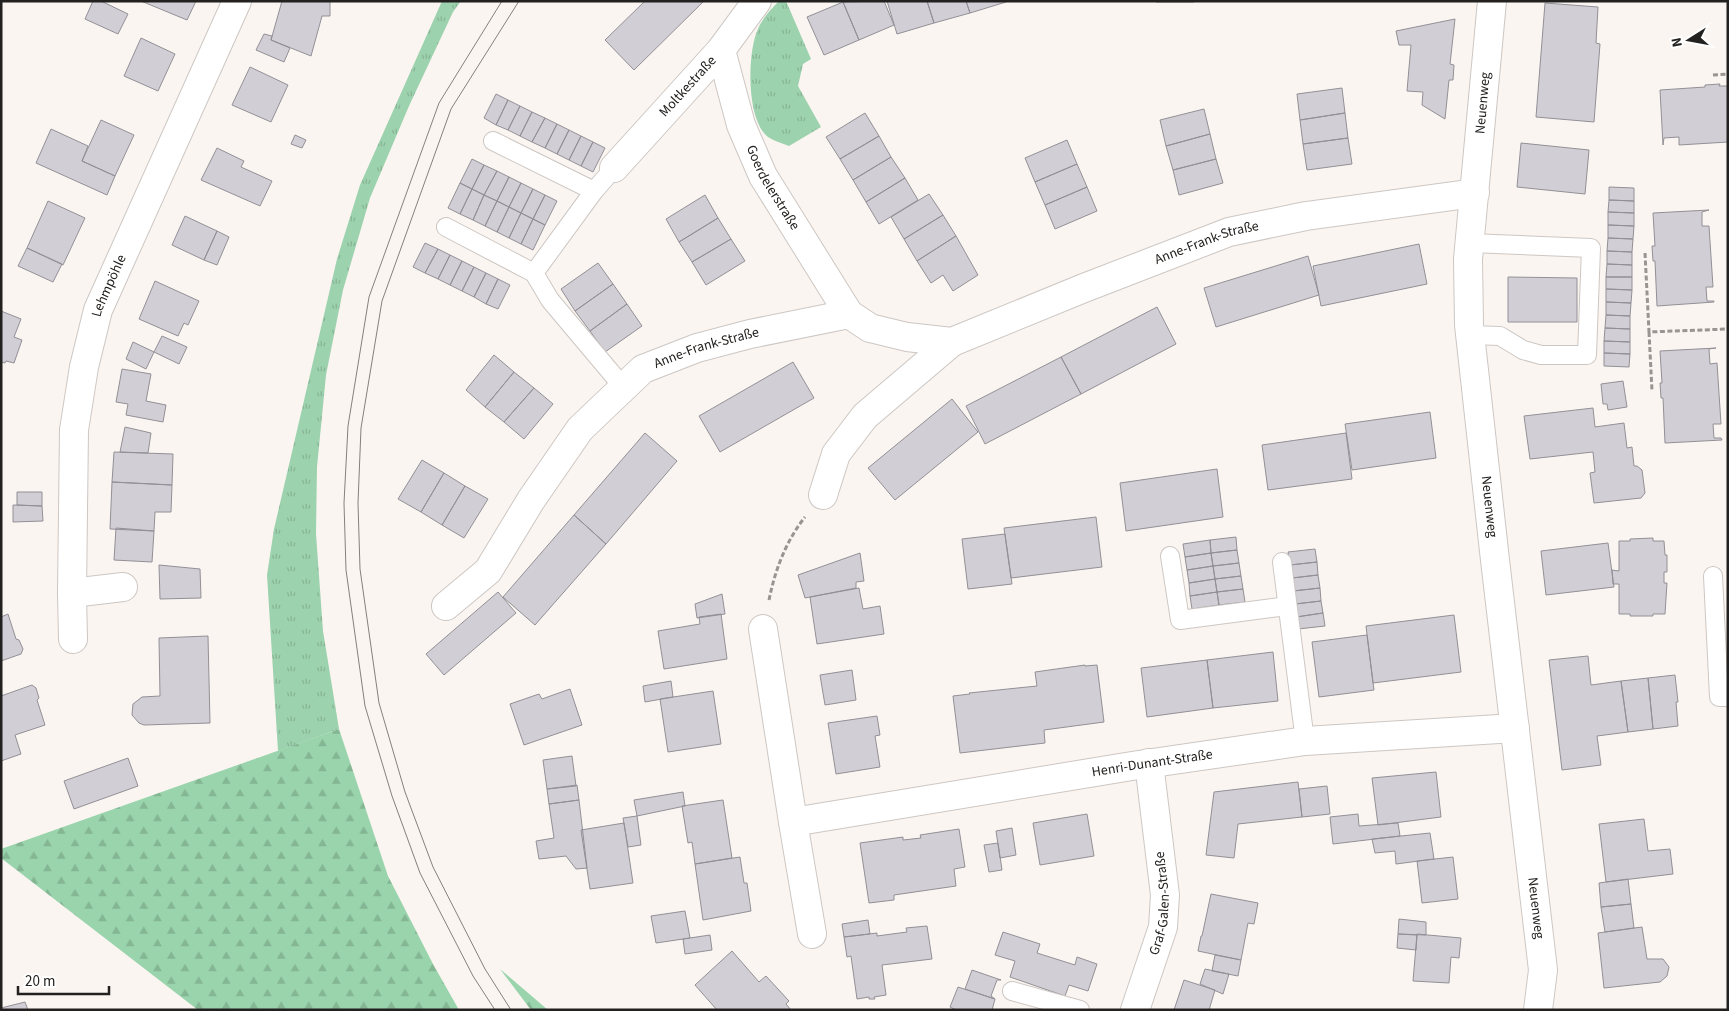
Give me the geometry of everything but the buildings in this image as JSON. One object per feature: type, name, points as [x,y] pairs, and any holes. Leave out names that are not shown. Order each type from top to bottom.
[{"type":"street","name":"Lehmpöhle","points":[[73,639],[74,430],[84,367],[98,310],[237,1]]},
{"type":"street","name":"Moltkestraße","points":[[614,168],[722,50],[757,1]]},
{"type":"street","name":"Neuenweg","points":[[1492,1],[1468,259],[1470,335],[1543,970],[1538,1010]]},
{"type":"street","name":"Goerdelerstraße","points":[[722,50],[741,125],[763,176],[849,314]]},
{"type":"street","name":"Anne-Frank-Straße","points":[[823,496],[836,454],[865,416],[952,342],[1229,232],[1306,216],[1475,193]]},
{"type":"street","name":"Anne-Frank-Straße","points":[[446,606],[488,571],[531,500],[580,429],[643,369],[697,348],[750,334],[849,314],[870,328],[907,337],[952,342]]},
{"type":"street","points":[[72,593],[123,587]]},
{"type":"street","points":[[763,629],[792,822],[812,934]]},
{"type":"street","name":"Henri-Dunant-Straße","points":[[792,822],[1149,763],[1305,741],[1514,728]]},
{"type":"street","name":"Graf-Galen-Straße","points":[[1135,1010],[1163,927],[1165,895],[1149,763]]},
{"type":"lane","points":[[493,140],[594,191]]},
{"type":"lane","points":[[534,273],[594,191],[614,168]]},
{"type":"lane","points":[[446,227],[534,273],[550,300],[624,388]]},
{"type":"lane","points":[[1470,243],[1591,248],[1587,356],[1541,355],[1524,350],[1500,336],[1470,335]]},
{"type":"lane","points":[[1170,556],[1180,620],[1287,606]]},
{"type":"lane","points":[[1282,562],[1305,741]]},
{"type":"lane","points":[[1714,576],[1720,697],[1728,697]]},
{"type":"lane","points":[[1012,991],[1080,1010]]},
{"type":"path","points":[[1713,74],[1728,74]]},
{"type":"path","points":[[1645,253],[1652,391]]},
{"type":"path","points":[[1649,332],[1728,329]]},
{"type":"path","points":[[763,629],[773,580],[786,547],[803,521],[823,496]]},
{"type":"green space","points":[[442,1],[461,1],[453,12],[409,106],[370,198],[343,290],[326,375],[317,467],[316,534],[323,631],[339,729],[278,751],[267,575],[274,529],[337,259],[360,185]]},
{"type":"green space","points":[[779,1],[786,1],[811,59],[803,64],[798,86],[821,127],[789,146],[768,137],[761,128],[752,101],[751,69],[754,40],[762,22]]},
{"type":"green space","points":[[339,729],[388,876],[459,1010],[198,1010],[1,858],[1,849]]},
{"type":"green space","points":[[500,969],[548,1010],[531,1010]]},
{"type":"tram line","points":[[495,1010],[473,976],[420,873],[392,796],[365,706],[346,570],[344,503],[348,426],[369,297],[439,103],[502,1]]},
{"type":"tram line","points":[[511,1010],[485,969],[433,867],[405,792],[379,703],[360,569],[358,503],[361,428],[382,301],[451,109],[519,1]]}]
